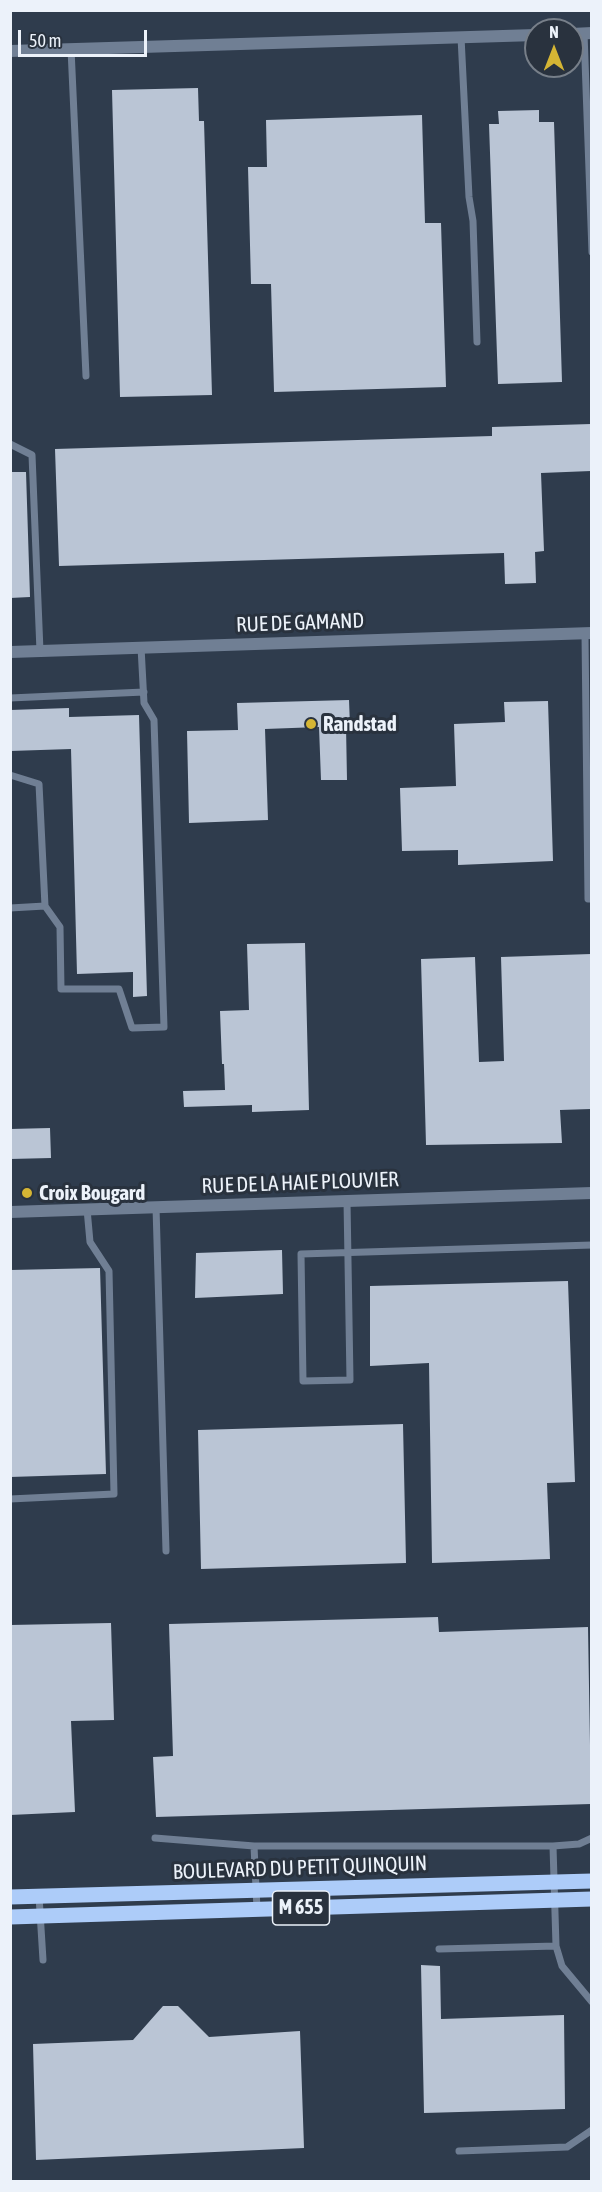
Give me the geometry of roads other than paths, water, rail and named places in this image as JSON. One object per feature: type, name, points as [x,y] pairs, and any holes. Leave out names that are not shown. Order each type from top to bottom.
[{"type":"main road","name":"BOULEVARD DU PETIT QUINQUIN","points":[[10,1897],[591,1881]]},
{"type":"main road","name":"BOULEVARD DU PETIT QUINQUIN","points":[[10,1917],[591,1899]]},
{"type":"street","points":[[10,51],[524,35]]},
{"type":"street","name":"RUE DE GAMAND","points":[[10,652],[588,634]]},
{"type":"street","name":"RUE DE LA HAIE PLOUVIER","points":[[10,1212],[591,1193]]},
{"type":"lane","points":[[461,37],[469,197],[473,221],[477,342]]},
{"type":"lane","points":[[71,49],[86,376]]},
{"type":"lane","points":[[584,60],[591,252]]},
{"type":"lane","points":[[10,444],[32,455],[40,651]]},
{"type":"lane","points":[[588,634],[588,899],[591,899]]},
{"type":"lane","points":[[10,775],[39,784],[45,906],[60,927],[61,989],[119,989],[132,1028],[164,1027],[154,720],[144,704],[141,648]]},
{"type":"lane","points":[[10,698],[144,692]]},
{"type":"lane","points":[[10,908],[45,906]]},
{"type":"lane","points":[[347,1200],[348,1253],[350,1380],[303,1381],[302,1254],[348,1253],[591,1245]]},
{"type":"lane","points":[[156,1207],[166,1551]]},
{"type":"lane","points":[[10,1499],[114,1494],[109,1271],[90,1242],[87,1209]]},
{"type":"lane","points":[[155,1838],[254,1846],[553,1846],[579,1844],[591,1838]]},
{"type":"lane","points":[[254,1846],[257,1909]]},
{"type":"lane","points":[[553,1846],[556,1946],[566,1972],[591,2002]]},
{"type":"lane","points":[[39,1896],[43,1960]]},
{"type":"lane","points":[[439,1949],[556,1946]]},
{"type":"lane","points":[[459,2151],[567,2147],[591,2130]]},
{"type":"place","name":"Randstad","points":[[311,724]]},
{"type":"place","name":"Croix Bougard","points":[[27,1193]]}]
